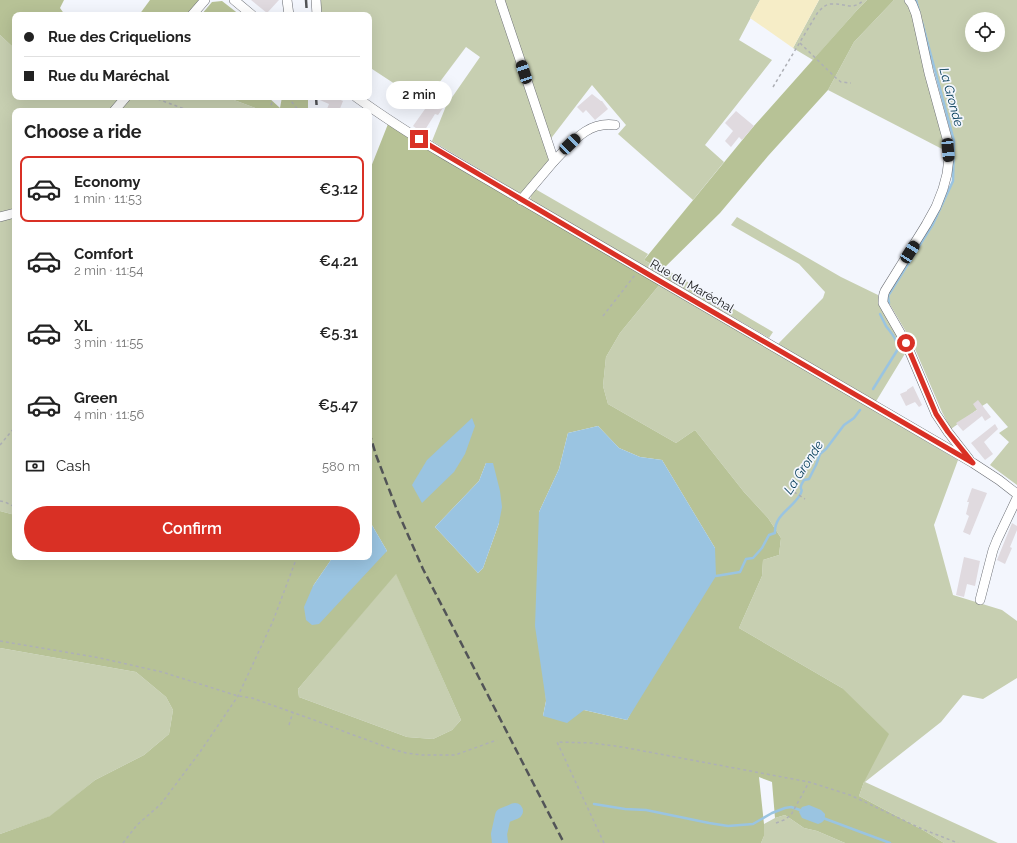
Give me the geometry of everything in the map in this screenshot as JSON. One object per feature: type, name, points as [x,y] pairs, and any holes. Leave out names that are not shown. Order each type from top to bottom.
[{"type":"street","points":[[195,12],[205,0]]},
{"type":"street","points":[[234,0],[248,12]]},
{"type":"street","points":[[287,0],[289,12]]},
{"type":"street","points":[[316,0],[317,12]]},
{"type":"street","points":[[500,0],[554,161]]},
{"type":"street","points":[[909,0],[916,14],[931,80],[948,142],[949,158],[945,181],[936,207],[885,291],[883,303],[906,343],[936,414],[948,432],[973,463]]},
{"type":"street","points":[[117,108],[123,100]]},
{"type":"street","name":"Rue du Maréchal","points":[[360,100],[371,108]]},
{"type":"street","name":"Rue du Maréchal","points":[[372,109],[405,131],[521,200],[973,463],[1017,494]]},
{"type":"street","points":[[521,200],[554,161],[584,132],[601,124],[615,125]]},
{"type":"street","points":[[0,217],[12,213]]},
{"type":"street","points":[[980,600],[993,550],[1017,498]]},
{"type":"path","points":[[773,87],[818,12],[830,4],[858,6],[864,0]]},
{"type":"path","points":[[800,43],[840,82],[851,83]]},
{"type":"path","points":[[160,100],[182,108]]},
{"type":"path","points":[[290,100],[297,108]]},
{"type":"path","points":[[603,316],[640,269]]},
{"type":"path","points":[[0,445],[12,431]]},
{"type":"path","points":[[794,492],[804,499]]},
{"type":"path","points":[[0,501],[12,506]]},
{"type":"path","points":[[123,843],[137,825],[161,804],[200,752],[238,696],[273,621],[296,560]]},
{"type":"path","points":[[0,641],[100,658],[162,672],[238,696],[252,698],[293,712],[348,734],[406,753],[422,755],[455,755],[497,740]]},
{"type":"path","points":[[289,725],[293,712]]},
{"type":"path","points":[[604,843],[557,742],[592,743],[622,747],[809,782],[850,796],[922,829],[958,843]]},
{"type":"path","points":[[776,823],[791,815],[809,782]]},
{"type":"green space","points":[[0,0],[64,0],[60,8],[63,12],[12,12],[12,46],[0,35]]},
{"type":"green space","points":[[150,0],[199,0],[189,12],[141,12]]},
{"type":"green space","points":[[319,0],[497,0],[551,160],[521,194],[432,141],[446,106],[480,57],[466,47],[424,103],[372,69],[372,12],[320,12]]},
{"type":"green space","points":[[503,0],[760,0],[739,40],[772,60],[705,145],[724,162],[693,200],[618,134],[626,125],[592,85],[549,141]]},
{"type":"green space","points":[[819,0],[867,0],[813,60],[793,48]]},
{"type":"green space","points":[[867,0],[894,0],[854,42],[828,90],[768,156],[720,213],[662,270],[644,260],[753,127]]},
{"type":"green space","points":[[894,0],[905,0],[910,7],[944,140],[944,150],[828,90],[854,42]]},
{"type":"green space","points":[[916,0],[1017,0],[1017,485],[990,465],[1009,442],[999,433],[1008,427],[987,403],[951,429],[942,412],[912,342],[889,303],[888,296],[933,224],[953,181],[954,141]]},
{"type":"green space","points":[[222,1],[236,12],[204,12],[212,2]]},
{"type":"green space","points":[[0,35],[12,46],[12,100],[234,100],[255,108],[12,108],[12,514],[0,511]]},
{"type":"green space","points":[[234,100],[271,100],[280,108],[255,108]]},
{"type":"green space","points":[[281,100],[308,100],[308,108],[280,108]]},
{"type":"green space","points":[[388,124],[660,284],[620,333],[606,357],[603,386],[608,404],[676,443],[695,430],[744,492],[768,518],[781,538],[779,555],[763,560],[762,576],[739,628],[842,688],[889,734],[864,782],[859,796],[923,830],[944,843],[845,843],[817,831],[804,828],[785,815],[775,818],[772,782],[759,777],[764,824],[764,836],[761,843],[0,843],[0,834],[50,816],[95,780],[144,755],[169,734],[173,710],[166,697],[136,672],[0,648],[0,511],[12,514],[12,560],[331,560],[313,586],[368,560],[372,560],[372,558],[387,551],[372,525],[372,164]],"holes":[[[598,426],[619,448],[640,457],[662,460],[715,548],[627,720],[584,710],[543,716],[546,701],[539,512],[559,469],[568,433]],[[486,463],[499,523],[483,568],[478,573],[435,527],[479,481]],[[396,574],[461,720],[452,730],[433,739],[407,737],[299,697],[298,689]]]},
{"type":"green space","points":[[535,188],[648,254],[644,260],[661,270],[664,268],[773,332],[769,338],[530,200]]},
{"type":"green space","points":[[737,217],[841,277],[878,295],[879,302],[906,352],[875,403],[778,344],[823,298],[825,292],[799,264],[731,225]]},
{"type":"green space","points":[[660,284],[958,460],[934,525],[953,595],[1002,610],[1017,621],[1017,678],[983,699],[963,695],[941,722],[865,782],[998,843],[944,843],[923,830],[859,796],[864,782],[842,688],[739,628],[762,576],[763,560],[779,555],[781,538],[768,518],[744,492],[695,430],[676,443],[608,404],[603,386],[606,357],[620,333]]},
{"type":"green space","points":[[396,573],[461,720],[452,730],[433,739],[407,737],[299,697],[298,689]]},
{"type":"green space","points":[[0,648],[136,672],[166,697],[173,710],[169,734],[144,755],[95,780],[51,816],[0,834]]},
{"type":"green space","points":[[785,815],[804,828],[817,831],[845,843],[761,843],[764,836],[764,824]]},
{"type":"sand","points":[[760,0],[819,0],[793,48],[750,18]]},
{"type":"water","points":[[472,418],[475,426],[465,454],[454,472],[422,503],[412,485],[427,460]]},
{"type":"water","points":[[598,426],[619,448],[640,457],[662,460],[715,548],[716,576],[627,720],[584,710],[567,723],[543,716],[546,701],[535,626],[539,512],[559,469],[568,433]]},
{"type":"water","points":[[486,463],[493,463],[500,491],[502,507],[499,523],[483,568],[478,573],[435,527],[479,481]]},
{"type":"water","points":[[372,525],[387,551],[319,624],[312,625],[306,620],[304,607],[313,586],[331,560],[372,560]]},
{"type":"water","points":[[809,805],[821,810],[825,814],[823,822],[818,824],[802,818],[799,812],[802,807]]},
{"type":"building","points":[[251,0],[279,0],[268,12],[266,12]]},
{"type":"building","points":[[592,94],[602,101],[608,109],[595,120],[586,110],[583,113],[577,107]]},
{"type":"building","points":[[435,95],[441,99],[439,101],[445,105],[438,115],[435,114],[423,133],[413,126]]},
{"type":"building","points":[[320,100],[343,101],[340,108],[327,108],[329,104]]},
{"type":"building","points":[[736,111],[754,126],[742,140],[739,137],[731,147],[725,141],[733,131],[725,123]]},
{"type":"building","points":[[913,386],[922,405],[919,407],[915,402],[906,406],[900,394]]},
{"type":"building","points":[[978,400],[991,417],[985,421],[982,416],[963,431],[956,423],[977,410],[973,404]]},
{"type":"building","points":[[995,424],[998,429],[984,442],[993,454],[985,460],[971,443]]},
{"type":"building","points":[[972,488],[987,493],[970,535],[963,532],[969,516],[966,514],[969,502],[967,502]]},
{"type":"building","points":[[1012,523],[1017,526],[1017,530],[1010,547],[1012,548],[1005,564],[997,560]]},
{"type":"building","points":[[964,557],[980,561],[975,586],[967,584],[964,597],[956,595]]},
{"type":"waterway","name":"La Gronde","points":[[916,0],[919,11]]},
{"type":"waterway","name":"La Gronde","points":[[889,303],[888,296],[933,224],[953,181],[954,141],[922,22]]},
{"type":"waterway","name":"La Gronde","points":[[873,389],[898,349],[895,339],[880,314]]},
{"type":"waterway","name":"La Gronde","points":[[716,576],[740,572],[746,559],[753,558],[762,548],[769,535],[775,533],[776,526],[781,516],[798,498],[802,491],[802,484],[804,480],[809,479],[820,454],[826,449],[844,425],[854,418],[860,410]]},
{"type":"waterway","points":[[594,804],[625,809],[646,810],[728,826],[753,824],[772,813],[785,808],[791,807],[803,811]]},
{"type":"waterway","points":[[500,843],[499,834],[503,816],[515,811]]},
{"type":"waterway","points":[[823,818],[890,843]]},
{"type":"railway","points":[[306,0],[307,12]]},
{"type":"railway","points":[[316,100],[317,108]]},
{"type":"railway","points":[[372,442],[397,510],[423,569],[564,843]]},
{"type":"route","points":[[419,139],[844,389],[973,463],[948,432],[936,414],[906,343]]}]
